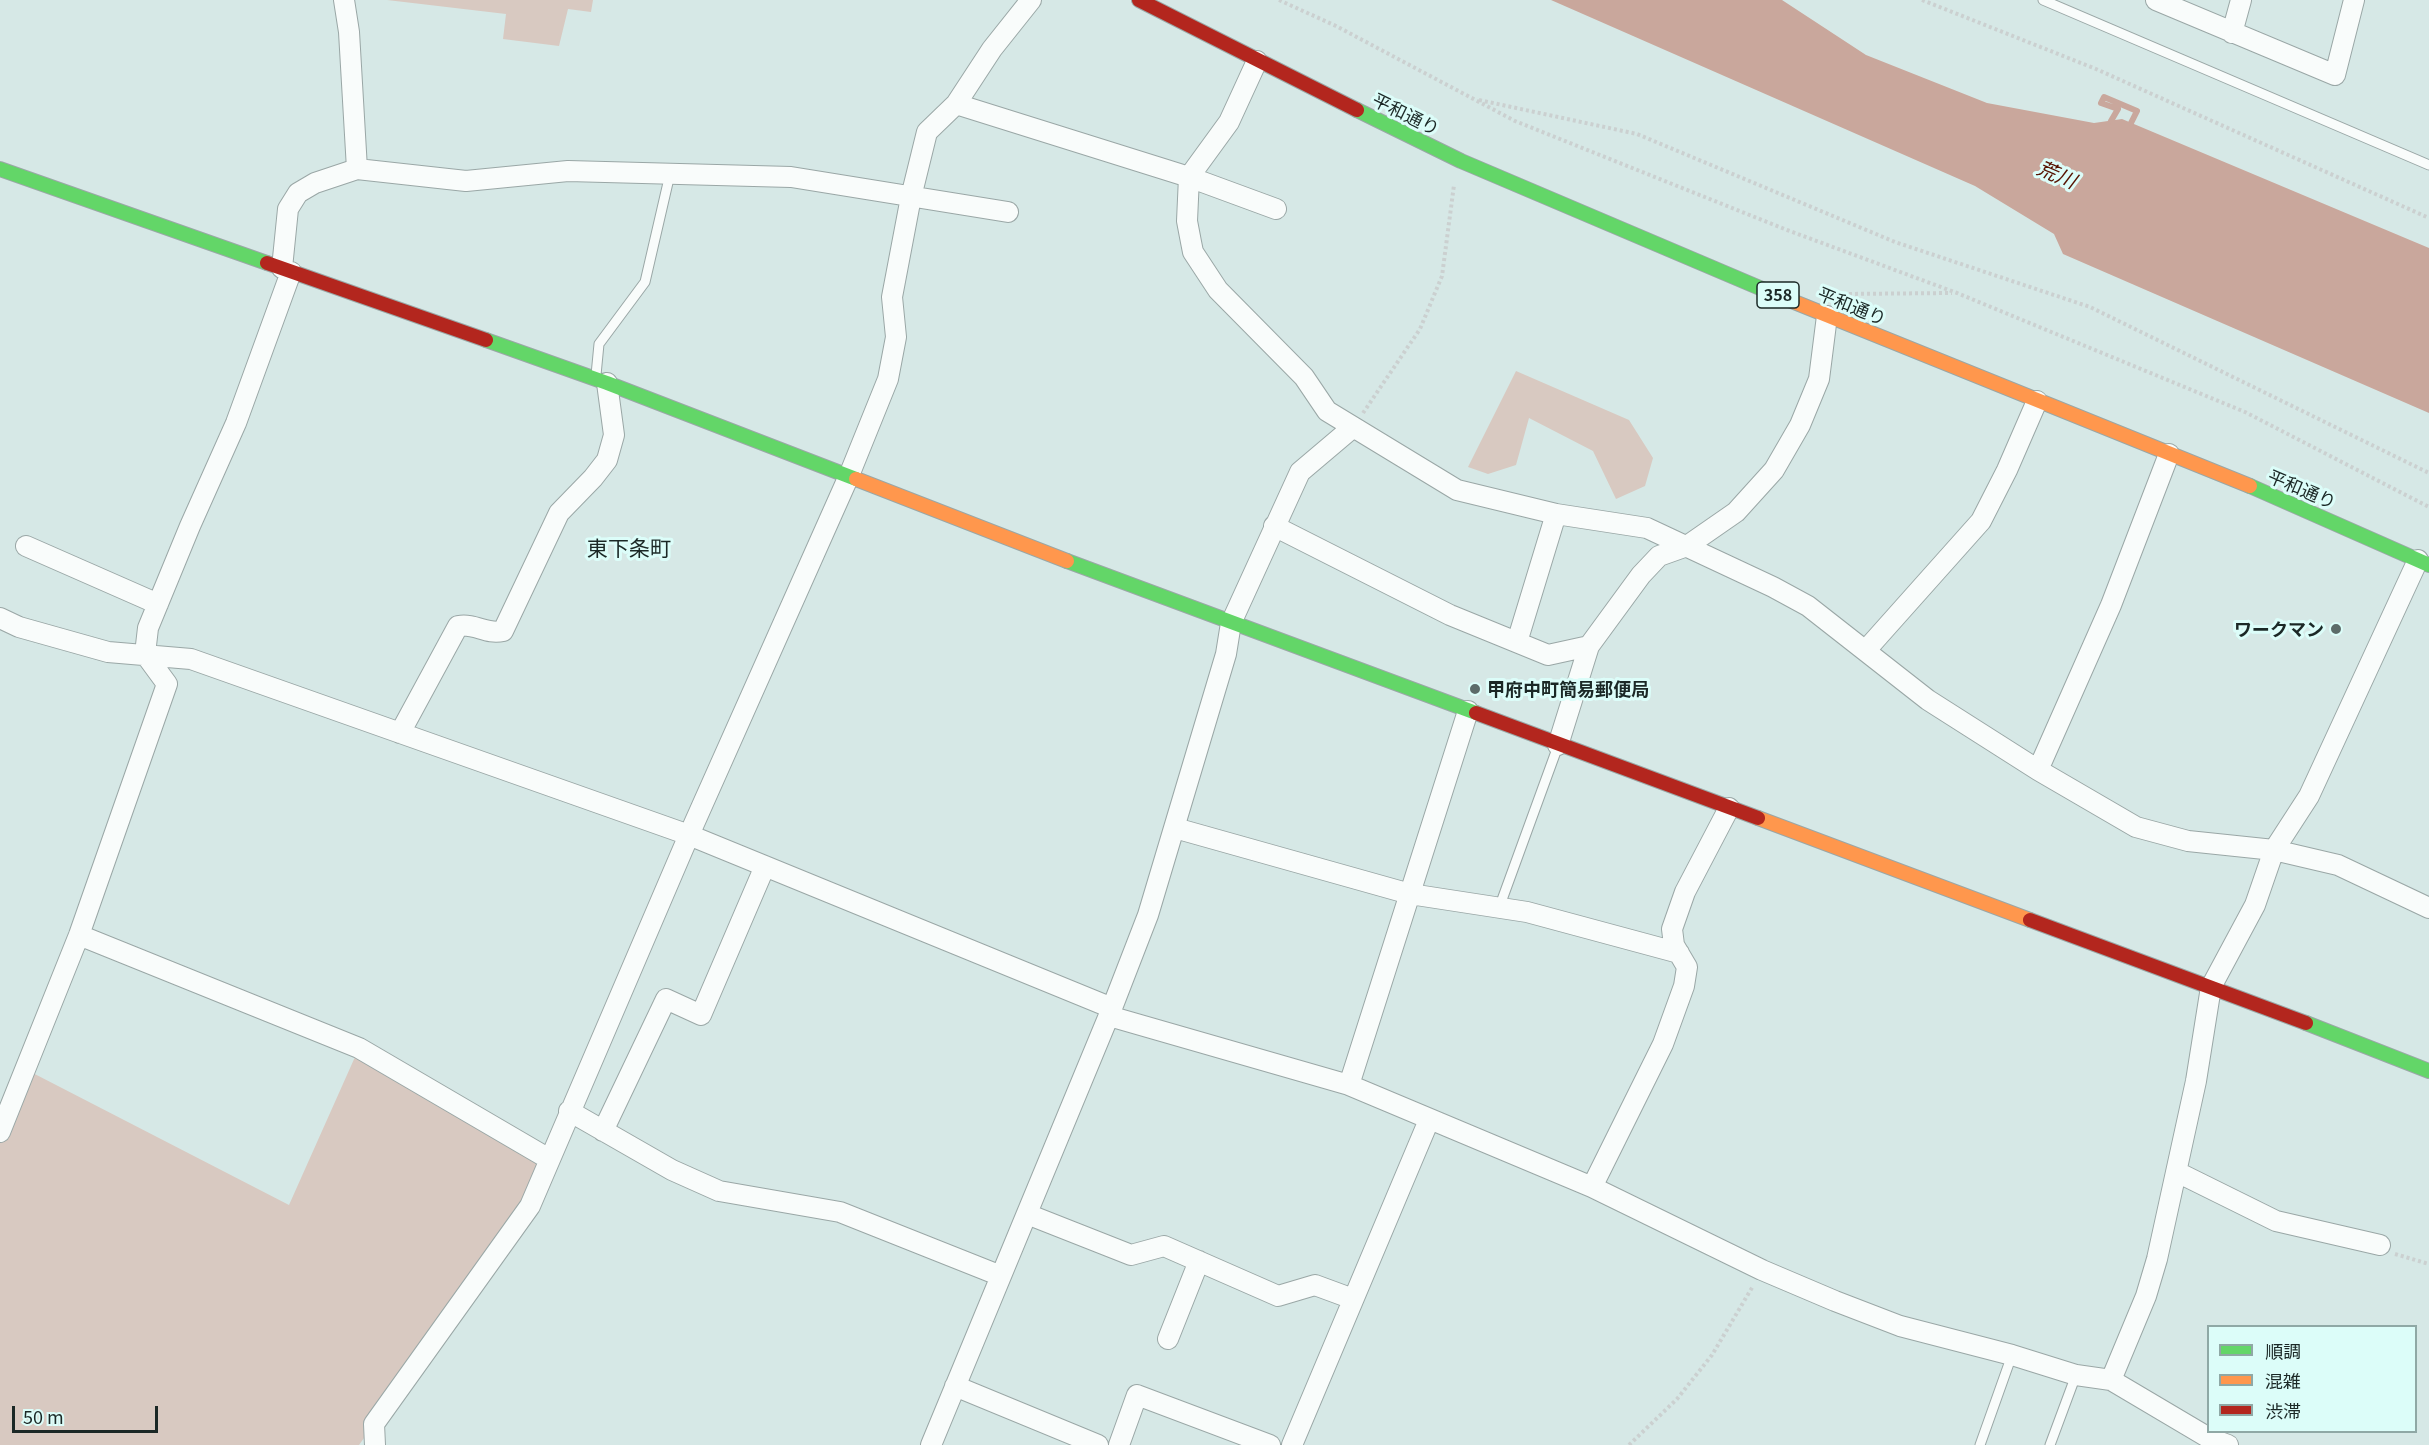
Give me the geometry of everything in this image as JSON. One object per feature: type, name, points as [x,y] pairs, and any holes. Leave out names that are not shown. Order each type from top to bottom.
[{"type":"main road","name":"平和通り","points":[[1139,0],[1461,161],[1827,316],[2295,504],[2424,562]]},
{"type":"main road","points":[[0,169],[601,381],[848,478],[2211,987],[2429,1071]]},
{"type":"street","points":[[344,0],[349,32],[357,169]]},
{"type":"street","points":[[375,1445],[374,1424],[530,1206],[689,835],[848,478],[888,380],[896,338],[892,297],[910,197],[927,132],[956,104],[992,49],[1031,0]]},
{"type":"street","points":[[2156,0],[2335,75],[2354,0]]},
{"type":"street","points":[[2232,33],[2241,0]]},
{"type":"street","points":[[1257,61],[1229,122],[1189,177],[1187,221],[1193,252],[1218,290],[1304,377],[1327,411],[1457,490],[1556,514],[1647,528],[1808,606],[1928,700],[2038,770],[2136,827],[2188,842],[2274,850],[2338,865],[2429,908]]},
{"type":"street","points":[[956,104],[1189,177],[1276,209]]},
{"type":"street","points":[[0,1132],[79,935],[168,684],[145,654],[148,628],[236,423],[286,270],[288,209],[298,193],[315,183],[357,169],[466,182],[568,171],[791,177],[1008,212]]},
{"type":"street","points":[[1558,745],[1589,646],[1641,575],[1659,556],[1687,546],[1736,512],[1774,470],[1800,425],[1819,379],[1827,316]]},
{"type":"street","points":[[400,733],[458,626],[470,624],[493,633],[503,631],[559,513],[607,460],[614,435],[601,381]]},
{"type":"street","points":[[1866,650],[1981,521],[2007,470],[2037,401]]},
{"type":"street","points":[[931,1445],[1111,1012],[1148,915],[1226,654],[1231,622],[1300,472],[1352,428]]},
{"type":"street","points":[[2038,770],[2111,605],[2169,454]]},
{"type":"street","points":[[1517,642],[1556,514]]},
{"type":"street","points":[[1274,526],[1450,615],[1548,655],[1589,646]]},
{"type":"street","points":[[26,546],[158,604]]},
{"type":"street","points":[[2111,1380],[2146,1296],[2177,1172],[2196,1081],[2211,987],[2255,905],[2274,850],[2310,796],[2424,562]]},
{"type":"street","points":[[0,618],[19,627],[108,652],[191,659],[689,835],[1111,1012],[1349,1085],[1592,1187],[1762,1270],[1900,1326],[2012,1354],[2076,1375],[2111,1380],[2209,1438],[2228,1445]]},
{"type":"street","points":[[1349,1085],[1468,711]]},
{"type":"street","points":[[1592,1187],[1666,1035],[1684,987],[1687,967],[1674,945],[1672,929],[1685,892],[1729,808]]},
{"type":"street","points":[[1175,828],[1410,894],[1527,912],[1679,953]]},
{"type":"street","points":[[603,1131],[666,999],[701,1015],[765,866]]},
{"type":"street","points":[[79,935],[359,1048],[549,1159]]},
{"type":"street","points":[[569,1111],[672,1170],[719,1191],[840,1212],[1001,1276]]},
{"type":"street","points":[[1292,1445],[1429,1120]]},
{"type":"street","points":[[2177,1172],[2276,1221],[2380,1245]]},
{"type":"street","points":[[1027,1214],[1131,1255],[1164,1246],[1278,1296],[1315,1284],[1353,1299]]},
{"type":"street","points":[[1168,1339],[1199,1262]]},
{"type":"street","points":[[956,1386],[1098,1445]]},
{"type":"street","points":[[1119,1445],[1137,1395],[1270,1445]]},
{"type":"lane","points":[[2043,0],[2429,165]]},
{"type":"lane","points":[[601,381],[599,344],[645,282],[670,174]]},
{"type":"lane","points":[[1499,908],[1558,745]]},
{"type":"lane","points":[[1980,1445],[2012,1354]]},
{"type":"lane","points":[[2050,1445],[2076,1375]]},
{"type":"path","points":[[1279,0],[1336,26],[1526,126],[1787,230],[1957,293],[2245,412],[2429,507]]},
{"type":"path","points":[[1922,0],[2096,69],[2429,218]]},
{"type":"path","points":[[1472,99],[1637,134],[1895,242],[2090,307],[2429,473]]},
{"type":"path","points":[[1352,428],[1420,329],[1442,276],[1451,193],[1461,161]]},
{"type":"path","points":[[1827,316],[1841,294],[1957,293]]},
{"type":"path","points":[[2380,1245],[2395,1254],[2429,1263]]},
{"type":"path","points":[[1629,1445],[1677,1399],[1713,1355],[1762,1270]]},
{"type":"shaded area","points":[[387,0],[593,0],[591,12],[568,9],[559,46],[503,39],[506,14]]},
{"type":"shaded area","points":[[1516,371],[1629,420],[1653,458],[1645,486],[1616,499],[1593,451],[1529,418],[1516,465],[1488,474],[1468,467]]},
{"type":"shaded area","points":[[359,1048],[549,1159],[409,1376],[359,1445],[0,1445],[0,1132],[25,1069],[289,1205]]},
{"type":"water","name":"荒川","points":[[1551,0],[1782,0],[1866,55],[1987,103],[2094,123],[2122,119],[2429,248],[2429,413],[2063,254],[2054,234],[1975,186]]},
{"type":"waterway","points":[[2111,121],[2118,109],[2101,103],[2104,97],[2137,111],[2131,123]]},
{"type":"traffic: fast","points":[[1357,110],[1461,161],[1767,291]]},
{"type":"traffic: fast","points":[[0,169],[267,263]]},
{"type":"traffic: fast","points":[[486,340],[607,383],[856,479]]},
{"type":"traffic: fast","points":[[2250,486],[2429,565]]},
{"type":"traffic: fast","points":[[1067,561],[1476,713]]},
{"type":"traffic: fast","points":[[2306,1023],[2429,1071]]},
{"type":"traffic: slow","points":[[1767,291],[2250,486]]},
{"type":"traffic: slow","points":[[856,479],[1067,561]]},
{"type":"traffic: slow","points":[[1758,818],[2030,920]]},
{"type":"traffic: jam","points":[[1139,0],[1357,110]]},
{"type":"traffic: jam","points":[[267,263],[486,340]]},
{"type":"traffic: jam","points":[[1476,713],[1758,818]]},
{"type":"traffic: jam","points":[[2030,920],[2306,1023]]},
{"type":"place","name":"ワークマン","points":[[2336,629]]},
{"type":"place","name":"甲府中町簡易郵便局","points":[[1475,689]]},
{"type":"district","name":"東下条町","points":[[629,548]]}]
